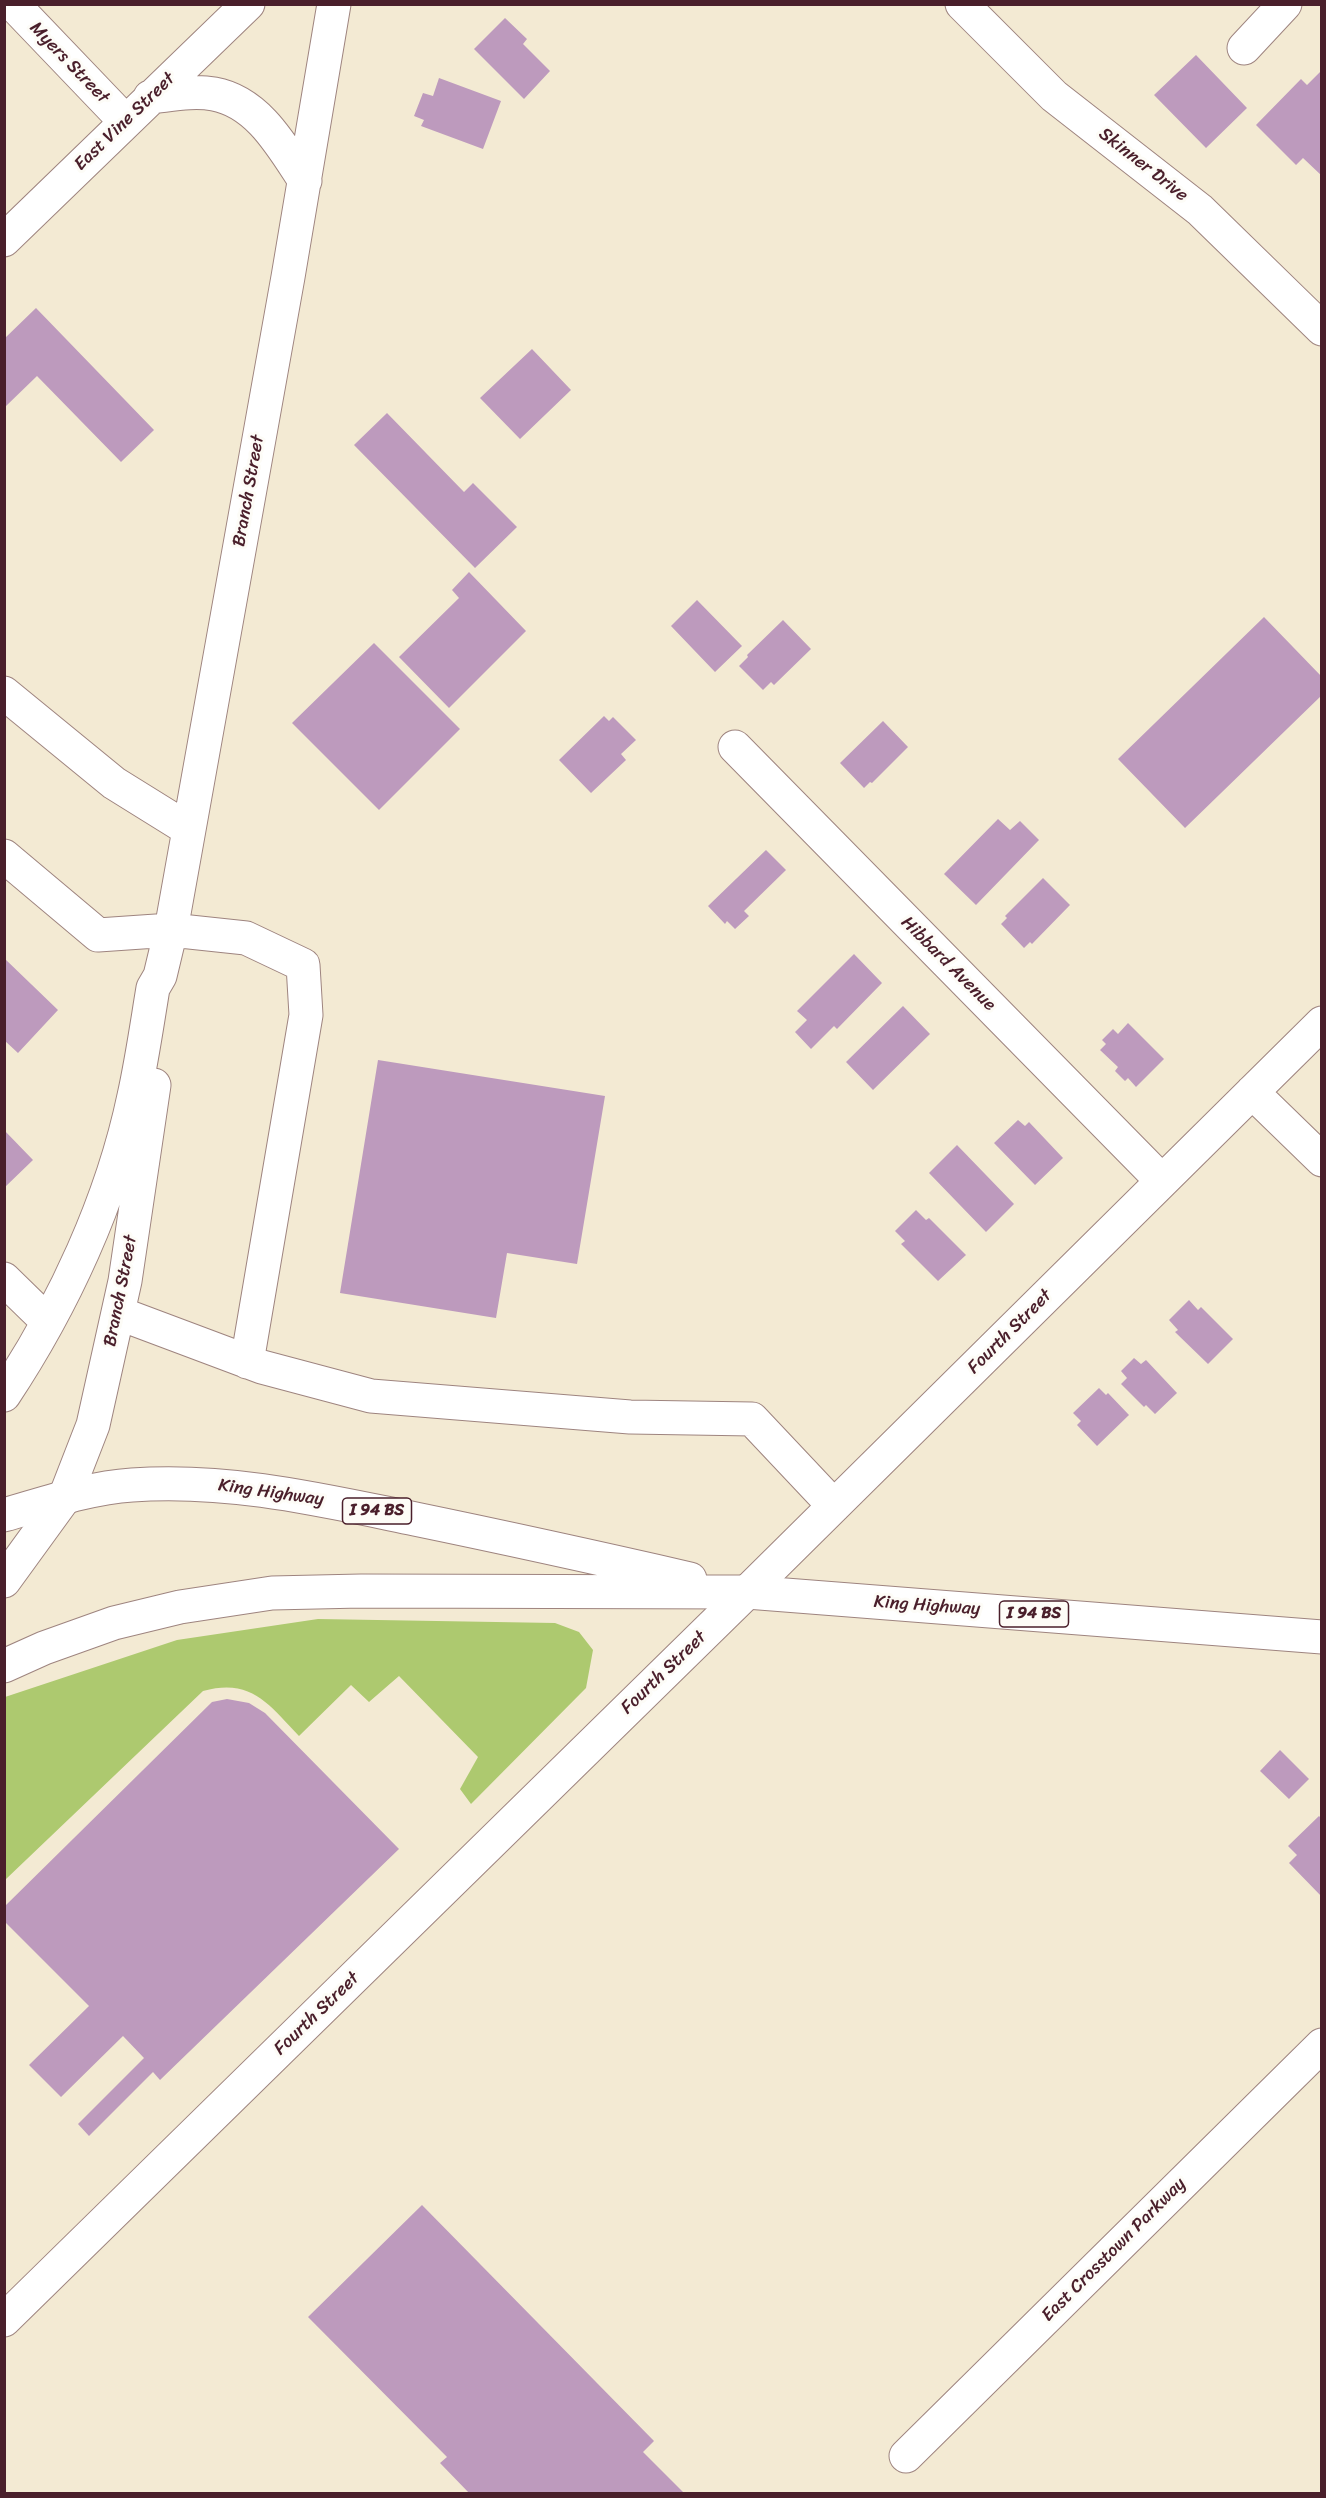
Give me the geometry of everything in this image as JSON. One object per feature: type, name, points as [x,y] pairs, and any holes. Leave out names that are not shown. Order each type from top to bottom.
[{"type":"street","name":"Myers Street","points":[[13,4],[125,121]]},
{"type":"street","name":"East Vine Street","points":[[4,240],[248,4]]},
{"type":"street","name":"Branch Street","points":[[4,1395],[30,1356],[103,1201],[134,1097],[153,988],[160,976],[171,930],[334,4]]},
{"type":"street","name":"Skinner Drive","points":[[962,4],[1054,96],[1200,210],[1322,329]]},
{"type":"street","points":[[1244,48],[1285,4]]},
{"type":"street","points":[[150,97],[194,93],[214,94],[234,101],[267,126],[304,181]]},
{"type":"street","points":[[4,693],[114,783],[188,829]]},
{"type":"street","name":"Hibbard Avenue","points":[[735,747],[1162,1181]]},
{"type":"street","points":[[4,856],[98,935],[171,930],[246,938],[303,965],[306,1015],[247,1362]]},
{"type":"street","name":"Branch Street","points":[[4,1581],[65,1497],[93,1425],[118,1313],[145,1160],[166,996],[160,976]]},
{"type":"street","name":"Fourth Street","points":[[4,2320],[747,1592],[1322,1023]]},
{"type":"street","points":[[1252,1092],[1322,1160]]},
{"type":"street","points":[[4,1279],[47,1321]]},
{"type":"street","points":[[118,1313],[247,1362],[371,1396],[630,1417],[752,1419],[834,1506]]},
{"type":"street","name":"King Highway","points":[[4,1515],[65,1497],[130,1485],[193,1483],[269,1491],[548,1547],[747,1592]]},
{"type":"street","name":"King Highway","points":[[4,1666],[44,1648],[114,1623],[180,1607],[272,1593],[747,1592],[1322,1636]]},
{"type":"street","name":"East Crosstown Parkway","points":[[906,2456],[1322,2045]]},
{"type":"green space","points":[[318,1619],[555,1623],[579,1632],[593,1650],[586,1688],[471,1804],[460,1789],[478,1757],[399,1676],[369,1702],[351,1685],[299,1736],[268,1704],[247,1691],[220,1688],[203,1691],[5,1880],[5,1697],[177,1640]]},
{"type":"building","points":[[505,18],[527,39],[523,44],[550,71],[524,99],[474,49]]},
{"type":"building","points":[[1196,55],[1247,108],[1206,148],[1154,95]]},
{"type":"building","points":[[1322,70],[1322,176],[1303,158],[1296,165],[1256,125],[1301,79],[1307,85]]},
{"type":"building","points":[[439,78],[501,101],[483,149],[421,126],[424,120],[414,116],[423,93],[433,96]]},
{"type":"building","points":[[36,308],[154,430],[121,462],[37,376],[4,408],[4,339]]},
{"type":"building","points":[[532,349],[571,390],[520,439],[480,398]]},
{"type":"building","points":[[387,413],[464,492],[473,483],[517,527],[475,568],[354,445]]},
{"type":"building","points":[[469,572],[526,631],[449,708],[399,657],[459,598],[452,590]]},
{"type":"building","points":[[697,600],[742,646],[715,672],[671,626]]},
{"type":"building","points":[[1264,617],[1322,677],[1322,695],[1185,828],[1118,759]]},
{"type":"building","points":[[783,620],[811,649],[774,685],[771,682],[763,690],[739,666],[748,657],[747,655]]},
{"type":"building","points":[[374,643],[460,729],[379,810],[292,723]]},
{"type":"building","points":[[604,716],[609,721],[613,717],[636,740],[621,754],[626,760],[591,793],[559,760]]},
{"type":"building","points":[[883,721],[908,747],[864,788],[840,763]]},
{"type":"building","points":[[998,819],[1010,830],[1020,821],[1039,840],[976,905],[944,874]]},
{"type":"building","points":[[766,850],[786,870],[744,911],[749,916],[735,929],[727,921],[725,924],[708,906]]},
{"type":"building","points":[[1043,878],[1070,905],[1032,944],[1030,942],[1024,948],[1001,924],[1007,918],[1005,916]]},
{"type":"building","points":[[854,954],[882,983],[837,1029],[834,1026],[811,1049],[795,1032],[807,1020],[797,1011]]},
{"type":"building","points":[[4,958],[58,1010],[18,1053],[4,1040]]},
{"type":"building","points":[[903,1006],[930,1034],[873,1090],[846,1062]]},
{"type":"building","points":[[1128,1023],[1164,1059],[1136,1087],[1128,1078],[1125,1081],[1115,1071],[1118,1067],[1100,1050],[1106,1044],[1102,1040],[1113,1029],[1118,1034]]},
{"type":"building","points":[[378,1060],[605,1096],[577,1264],[507,1253],[496,1318],[340,1293]]},
{"type":"building","points":[[1018,1120],[1025,1126],[1029,1122],[1063,1158],[1035,1185],[994,1143]]},
{"type":"building","points":[[4,1130],[33,1160],[4,1188]]},
{"type":"building","points":[[957,1145],[1014,1204],[986,1232],[929,1173]]},
{"type":"building","points":[[916,1210],[926,1220],[929,1218],[966,1255],[938,1281],[901,1244],[905,1241],[895,1231]]},
{"type":"building","points":[[1189,1300],[1198,1310],[1201,1307],[1233,1339],[1208,1364],[1175,1332],[1178,1330],[1169,1320]]},
{"type":"building","points":[[1134,1358],[1141,1364],[1146,1360],[1177,1393],[1155,1414],[1146,1405],[1144,1407],[1121,1384],[1127,1378],[1121,1371]]},
{"type":"building","points":[[1099,1388],[1106,1395],[1108,1393],[1129,1415],[1097,1446],[1077,1425],[1081,1421],[1073,1413]]},
{"type":"building","points":[[227,1699],[249,1703],[265,1713],[399,1849],[160,2080],[153,2072],[89,2136],[78,2124],[144,2058],[123,2036],[61,2097],[29,2065],[89,2006],[4,1921],[4,1907],[212,1702]]},
{"type":"building","points":[[1280,1750],[1309,1779],[1289,1799],[1260,1771]]},
{"type":"building","points":[[1319,1816],[1322,1819],[1322,1897],[1289,1863],[1297,1855],[1288,1846]]},
{"type":"building","points":[[422,2205],[654,2441],[643,2452],[685,2494],[470,2494],[440,2463],[447,2457],[308,2317]]}]
